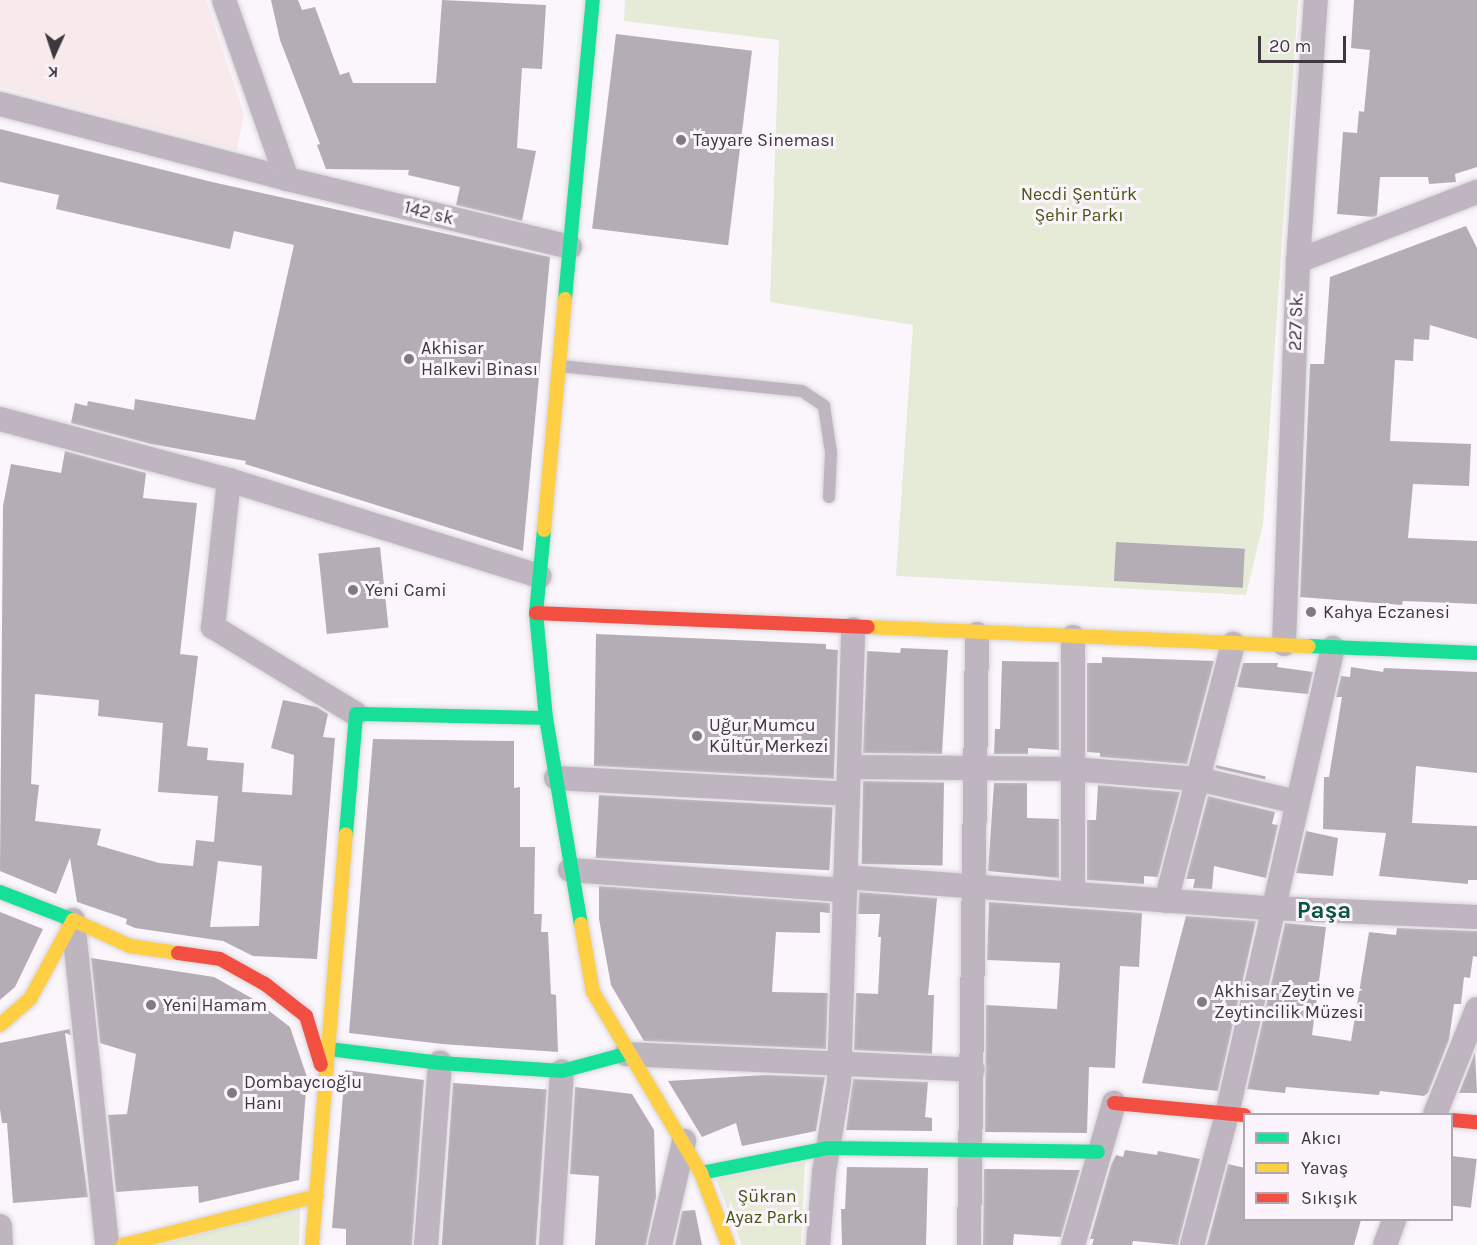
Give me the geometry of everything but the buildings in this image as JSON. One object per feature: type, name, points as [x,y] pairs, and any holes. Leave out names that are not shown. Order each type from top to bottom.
[{"type":"street","points":[[224,0],[287,179]]},
{"type":"street","points":[[593,0],[536,613],[546,718],[592,992],[626,1054],[684,1141],[701,1173],[728,1245]]},
{"type":"street","name":"227 Sk.","points":[[1284,644],[1298,261],[1316,0]]},
{"type":"street","name":"142 sk","points":[[0,104],[287,179],[570,248]]},
{"type":"street","points":[[1298,261],[1475,196]]},
{"type":"street","points":[[0,425],[229,480],[540,576]]},
{"type":"street","points":[[229,480],[213,627],[356,714],[546,718]]},
{"type":"street","points":[[536,613],[853,629],[1477,653]]},
{"type":"street","points":[[818,1245],[828,1148],[840,1066],[853,629]]},
{"type":"street","points":[[969,1245],[977,634]]},
{"type":"street","points":[[1073,637],[1073,894]]},
{"type":"street","points":[[1167,901],[1233,644]]},
{"type":"street","points":[[1192,1245],[1236,1114],[1272,908],[1333,648]]},
{"type":"street","points":[[312,1245],[356,714]]},
{"type":"street","points":[[849,767],[976,770],[1073,769],[1198,779],[1297,802]]},
{"type":"street","points":[[556,778],[833,793]]},
{"type":"street","points":[[570,870],[845,884],[975,887],[1272,908],[1477,917]]},
{"type":"street","points":[[0,892],[73,920],[130,946],[220,959],[265,984],[306,1016],[326,1081]]},
{"type":"street","points":[[0,1025],[30,999],[73,920]]},
{"type":"street","points":[[73,920],[107,1245]]},
{"type":"street","points":[[1435,1113],[1477,1009]]},
{"type":"street","points":[[329,1049],[440,1063],[562,1071],[626,1054],[840,1066],[973,1070]]},
{"type":"street","points":[[426,1245],[440,1063]]},
{"type":"street","points":[[550,1245],[562,1071]]},
{"type":"street","points":[[1073,1245],[1114,1103],[1236,1114]]},
{"type":"street","points":[[1453,1120],[1477,1122]]},
{"type":"street","points":[[660,1245],[684,1141]]},
{"type":"street","points":[[701,1173],[828,1148],[1098,1152]]},
{"type":"street","points":[[123,1245],[317,1196]]},
{"type":"street","points":[[1384,1245],[1394,1221]]},
{"type":"street","points":[[0,1226],[2,1245]]},
{"type":"lane","points":[[559,366],[802,391],[824,406],[831,453],[829,497]]},
{"type":"shaded area","points":[[0,0],[206,0],[244,114],[237,150],[0,87]]},
{"type":"green space","name":"Necdi Şentürk Şehir Parkı","points":[[625,0],[1298,0],[1263,524],[1246,595],[896,576],[913,325],[770,302],[779,40],[624,21]]},
{"type":"green space","name":"Şükran Ayaz Parkı","points":[[805,1162],[801,1245],[742,1245],[716,1179]]},
{"type":"green space","points":[[300,1207],[299,1245],[160,1245]]},
{"type":"traffic: fast","points":[[565,299],[593,0]]},
{"type":"traffic: fast","points":[[544,530],[536,613],[546,718],[581,924]]},
{"type":"traffic: fast","points":[[1309,646],[1477,653]]},
{"type":"traffic: fast","points":[[346,834],[356,714],[546,718]]},
{"type":"traffic: fast","points":[[0,892],[73,920]]},
{"type":"traffic: fast","points":[[329,1049],[440,1063],[562,1071],[626,1054]]},
{"type":"traffic: fast","points":[[701,1173],[828,1148],[1098,1152]]},
{"type":"traffic: slow","points":[[544,530],[565,299]]},
{"type":"traffic: slow","points":[[868,627],[1309,646]]},
{"type":"traffic: slow","points":[[312,1245],[346,834]]},
{"type":"traffic: slow","points":[[0,1025],[30,999],[73,920],[130,946],[178,953]]},
{"type":"traffic: slow","points":[[581,924],[593,992],[701,1173],[728,1245]]},
{"type":"traffic: slow","points":[[123,1245],[317,1196]]},
{"type":"traffic: jam","points":[[536,613],[868,627]]},
{"type":"traffic: jam","points":[[178,953],[220,959],[265,984],[306,1016],[321,1065]]},
{"type":"traffic: jam","points":[[1114,1103],[1243,1115]]},
{"type":"traffic: jam","points":[[1453,1120],[1477,1122]]},
{"type":"place","name":"Tayyare Sineması","points":[[681,140]]},
{"type":"place","name":"Akhisar Halkevi Binası","points":[[409,359]]},
{"type":"place","name":"Yeni Cami","points":[[353,590]]},
{"type":"place","name":"Kahya Eczanesi","points":[[1311,612]]},
{"type":"place","name":"Uğur Mumcu Kültür Merkezi","points":[[697,736]]},
{"type":"place","name":"Akhisar Zeytin ve Zeytincilik Müzesi","points":[[1202,1002]]},
{"type":"place","name":"Yeni Hamam","points":[[151,1005]]},
{"type":"place","name":"Dombaycıoğlu Hanı","points":[[232,1093]]},
{"type":"district","name":"Paşa","points":[[1324,911]]}]
